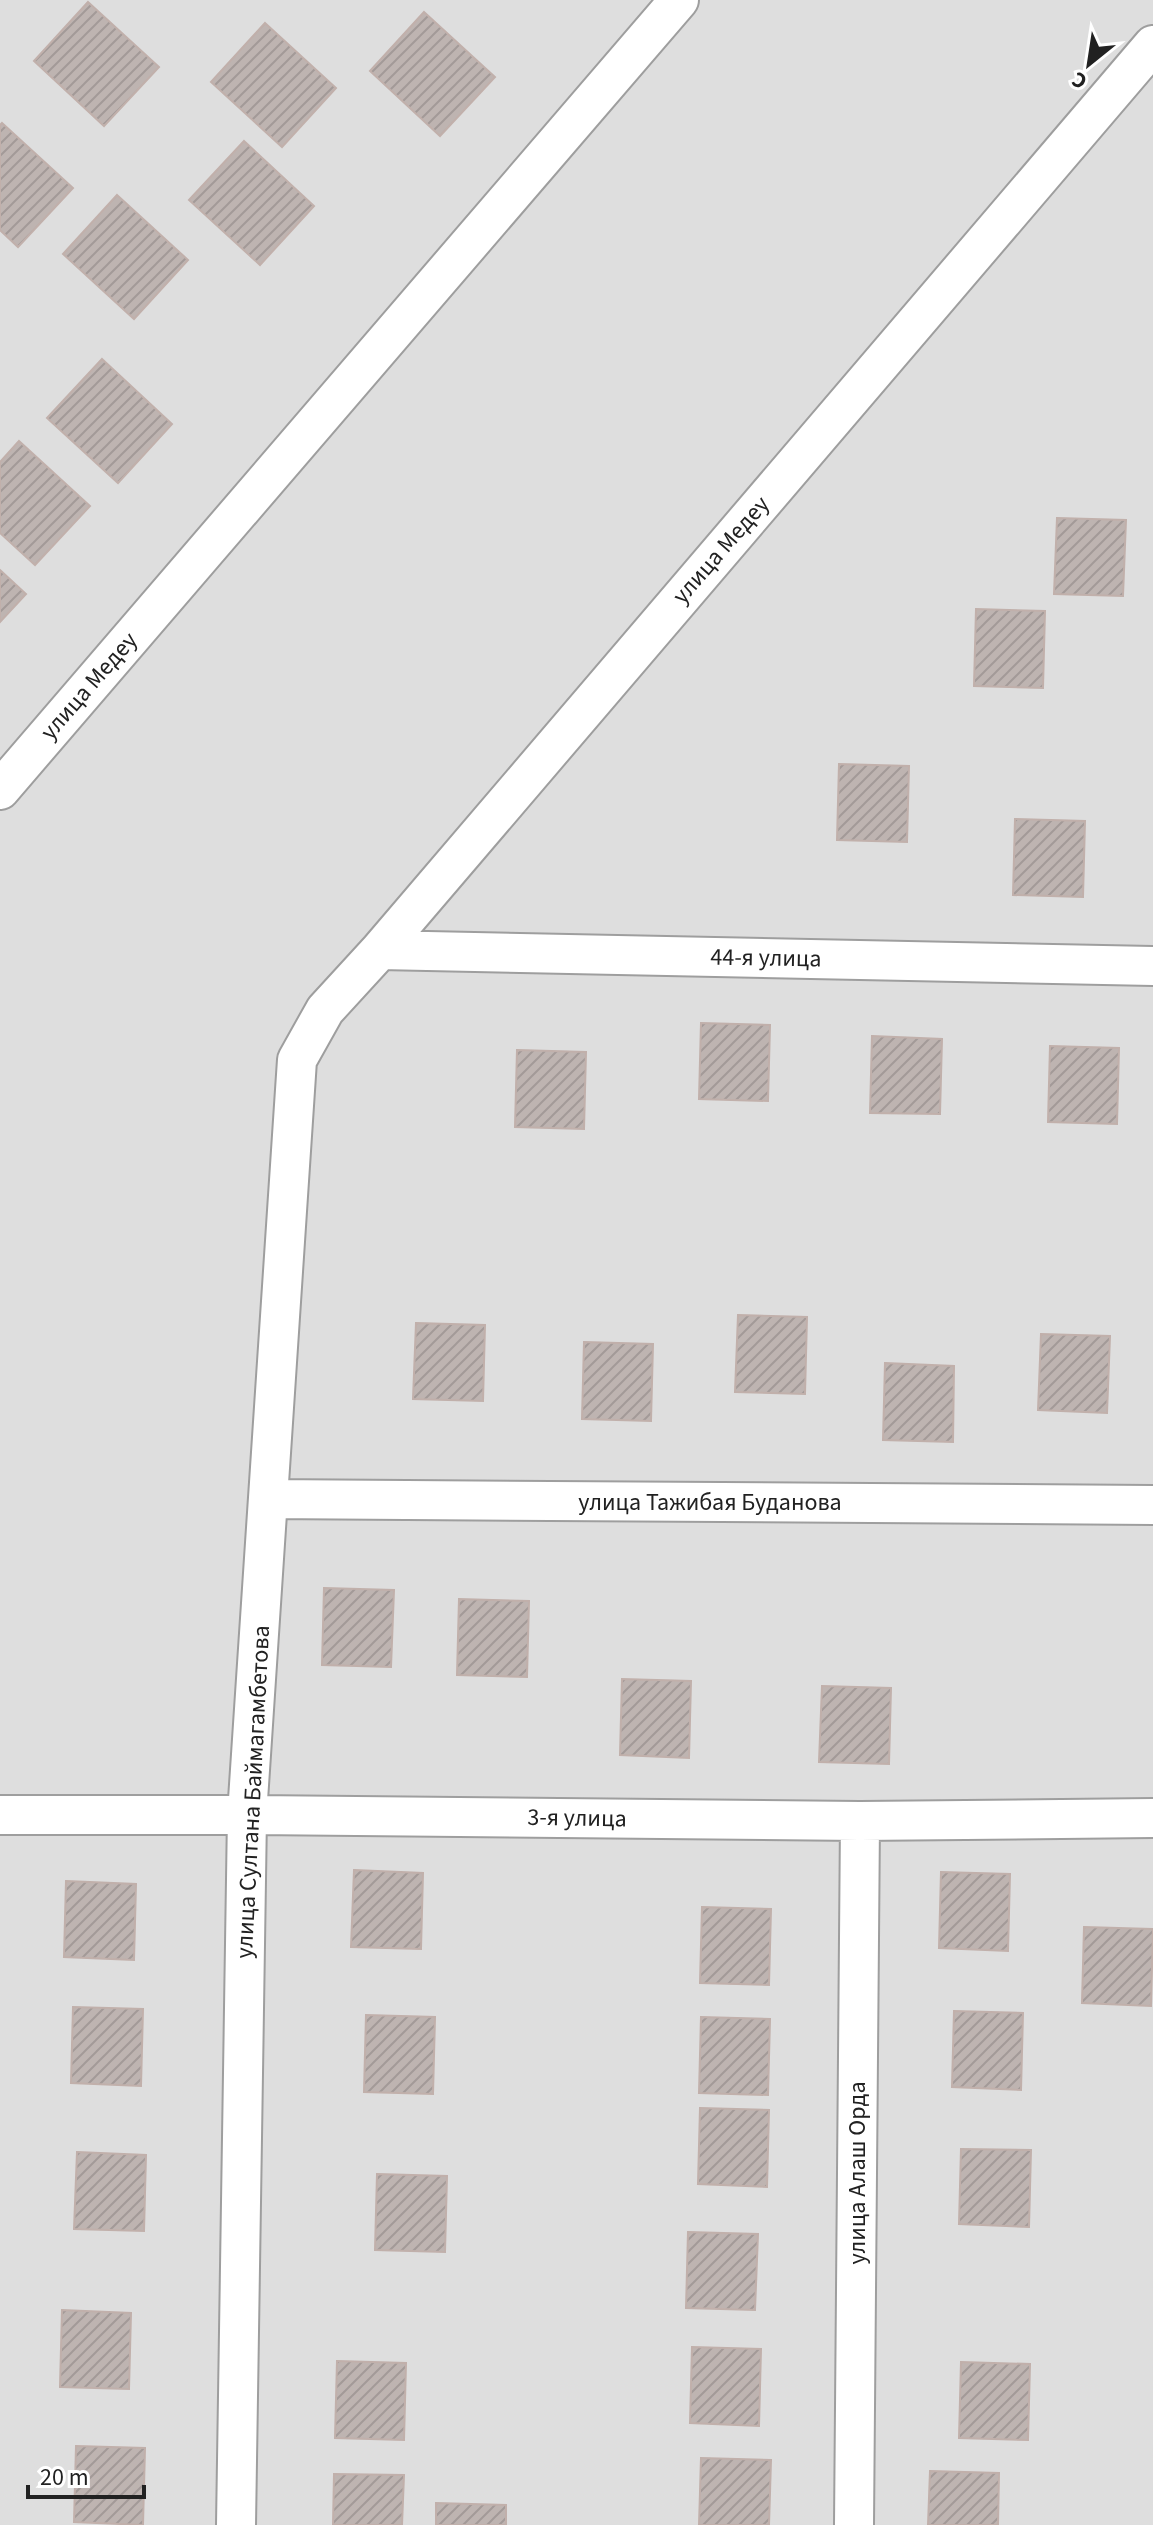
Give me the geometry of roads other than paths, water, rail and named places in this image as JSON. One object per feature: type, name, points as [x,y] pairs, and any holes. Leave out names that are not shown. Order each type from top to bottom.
[{"type":"street","name":"улица Медеу","points":[[0,790],[679,0]]},
{"type":"street","name":"улица Медеу","points":[[297,1060],[325,1010],[380,950],[1153,45]]},
{"type":"street","name":"44-я улица","points":[[380,950],[1153,966]]},
{"type":"street","name":"улица Султана Баймагамбетова","points":[[236,2525],[247,1815],[297,1060]]},
{"type":"street","name":"улица Тажибая Буданова","points":[[268,1499],[1153,1505]]},
{"type":"street","name":"3-я улица","points":[[0,1815],[860,1821],[1153,1818]]},
{"type":"street","name":"улица Алаш Орда","points":[[854,2525],[860,1821]]}]
